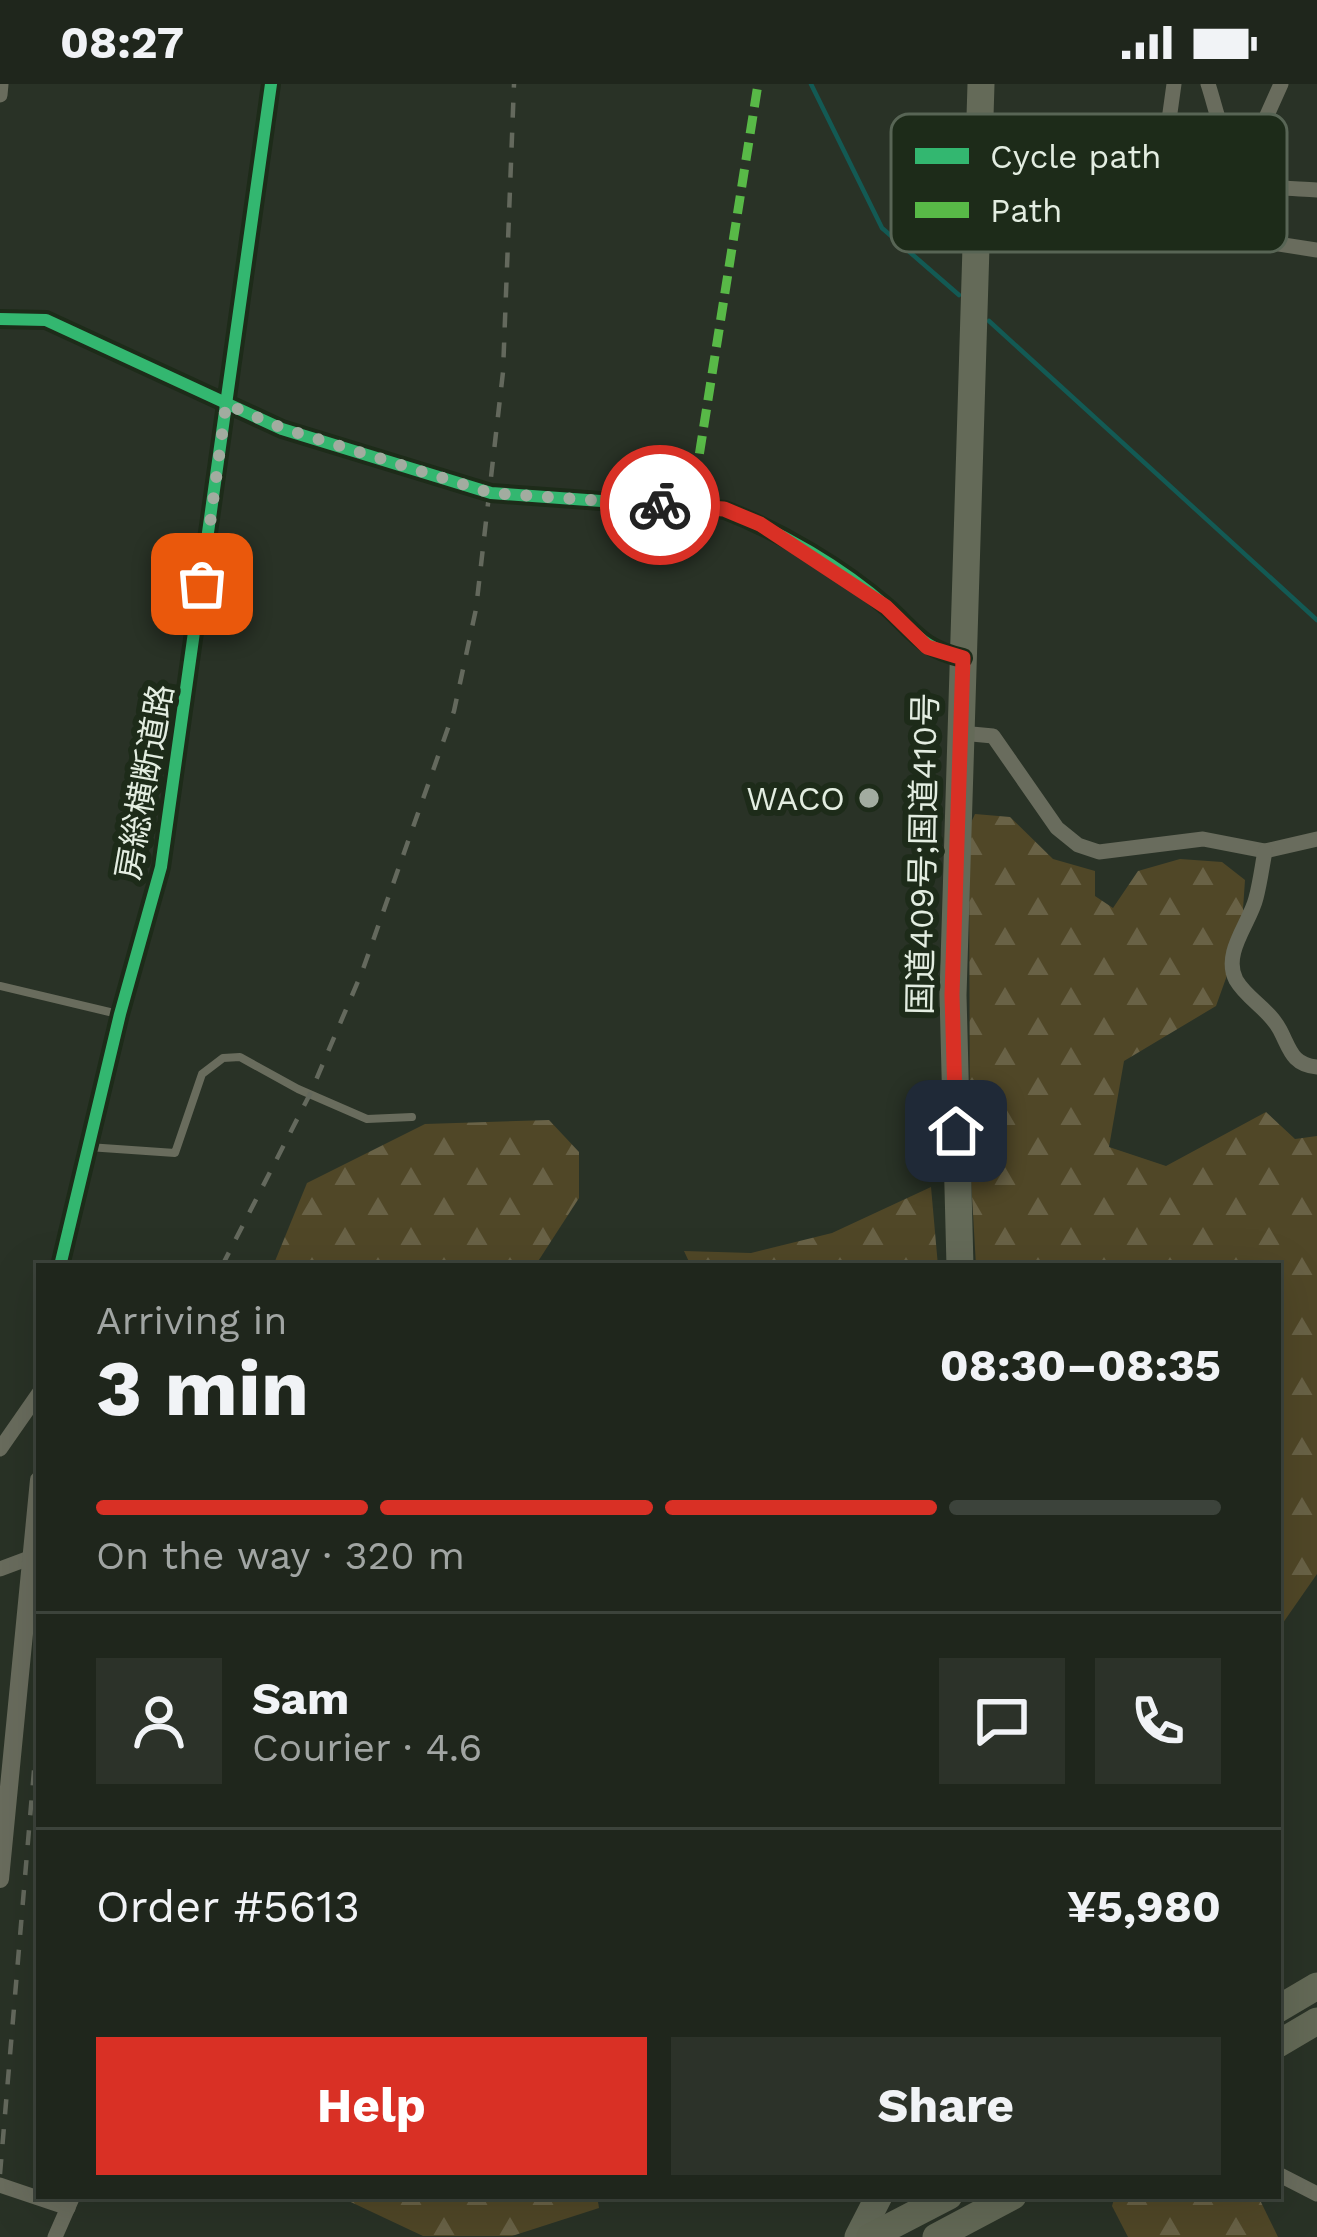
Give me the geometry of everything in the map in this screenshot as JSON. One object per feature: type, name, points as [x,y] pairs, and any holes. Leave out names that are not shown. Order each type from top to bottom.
[{"type":"highway","name":"国道409号;国道410号","points":[[980,114],[981,84]]},
{"type":"highway","name":"国道409号;国道410号","points":[[960,1263],[952,995],[976,252]]},
{"type":"highway","points":[[1281,2007],[1317,1986]]},
{"type":"highway","points":[[1281,2042],[1317,2021]]},
{"type":"highway","points":[[858,2237],[877,2199]]},
{"type":"highway","points":[[870,2237],[943,2199]]},
{"type":"highway","points":[[936,2237],[1006,2199]]},
{"type":"street","points":[[0,95],[1,84]]},
{"type":"street","name":"房総横断道路","points":[[61,1263],[86,1147],[161,867],[271,84]]},
{"type":"street","points":[[1170,114],[1174,84]]},
{"type":"street","points":[[1208,84],[1218,114]]},
{"type":"street","points":[[1268,114],[1281,84]]},
{"type":"street","points":[[1287,187],[1317,190]]},
{"type":"street","points":[[1287,245],[1317,250]]},
{"type":"street","points":[[0,319],[46,320],[282,428],[491,493],[724,509],[760,524],[818,559],[886,607],[927,647],[963,658]]},
{"type":"street","points":[[961,733],[993,736],[1041,810],[1078,845],[1099,852],[1203,839],[1264,851],[1317,839]]},
{"type":"street","points":[[1264,851],[1255,903],[1232,968],[1238,983],[1269,1012],[1293,1058],[1317,1067]]},
{"type":"street","points":[[0,1449],[36,1397]]},
{"type":"street","points":[[0,1879],[36,1513]]},
{"type":"street","points":[[0,1569],[32,1557]]},
{"type":"street","points":[[1281,2176],[1317,2194]]},
{"type":"street","points":[[0,2185],[36,2194]]},
{"type":"street","points":[[55,2237],[71,2202]]},
{"type":"lane","points":[[0,986],[120,1014]]},
{"type":"lane","points":[[86,1147],[175,1154],[202,1074],[223,1058],[240,1057],[368,1119],[412,1117]]},
{"type":"green space","points":[[975,814],[1010,817],[1053,859],[1095,871],[1095,896],[1113,908],[1138,871],[1180,859],[1222,862],[1245,880],[1243,909],[1248,917],[1216,1006],[1124,1061],[1109,1147],[1166,1166],[1266,1112],[1295,1139],[1317,1136],[1317,1574],[1281,1626],[1281,1263],[976,1263],[970,1161],[969,827]]},
{"type":"green space","points":[[549,1120],[579,1152],[579,1198],[537,1263],[274,1263],[307,1183],[425,1124]]},
{"type":"green space","points":[[931,1187],[938,1263],[690,1263],[684,1251],[751,1253],[832,1233]]},
{"type":"green space","points":[[344,2199],[598,2199],[599,2208],[512,2236],[423,2236]]},
{"type":"green space","points":[[1114,2199],[1259,2199],[1278,2237],[1128,2237],[1112,2206]]},
{"type":"waterway","points":[[811,84],[882,228],[891,236]]},
{"type":"waterway","points":[[910,252],[959,295]]},
{"type":"waterway","points":[[989,321],[1317,620]]},
{"type":"railway","points":[[224,1263],[310,1094],[362,972],[454,711],[476,609],[503,372],[514,84]]},
{"type":"railway","points":[[0,2174],[36,1747]]},
{"type":"marked path","points":[[691,507],[758,84]]},
{"type":"cycle path","points":[[61,1263],[120,1014],[161,867],[271,84]]},
{"type":"cycle path","points":[[0,319],[46,320],[282,429],[491,493],[725,510],[810,552],[869,592],[928,644],[963,658]]},
{"type":"way so far","points":[[202,584],[226,404],[282,428],[491,493],[660,505]]},
{"type":"place","name":"WACO","points":[[869,798]]},
{"type":"route","points":[[660,505],[724,509],[760,524],[886,607],[927,647],[963,658],[952,995],[956,1131]]}]
